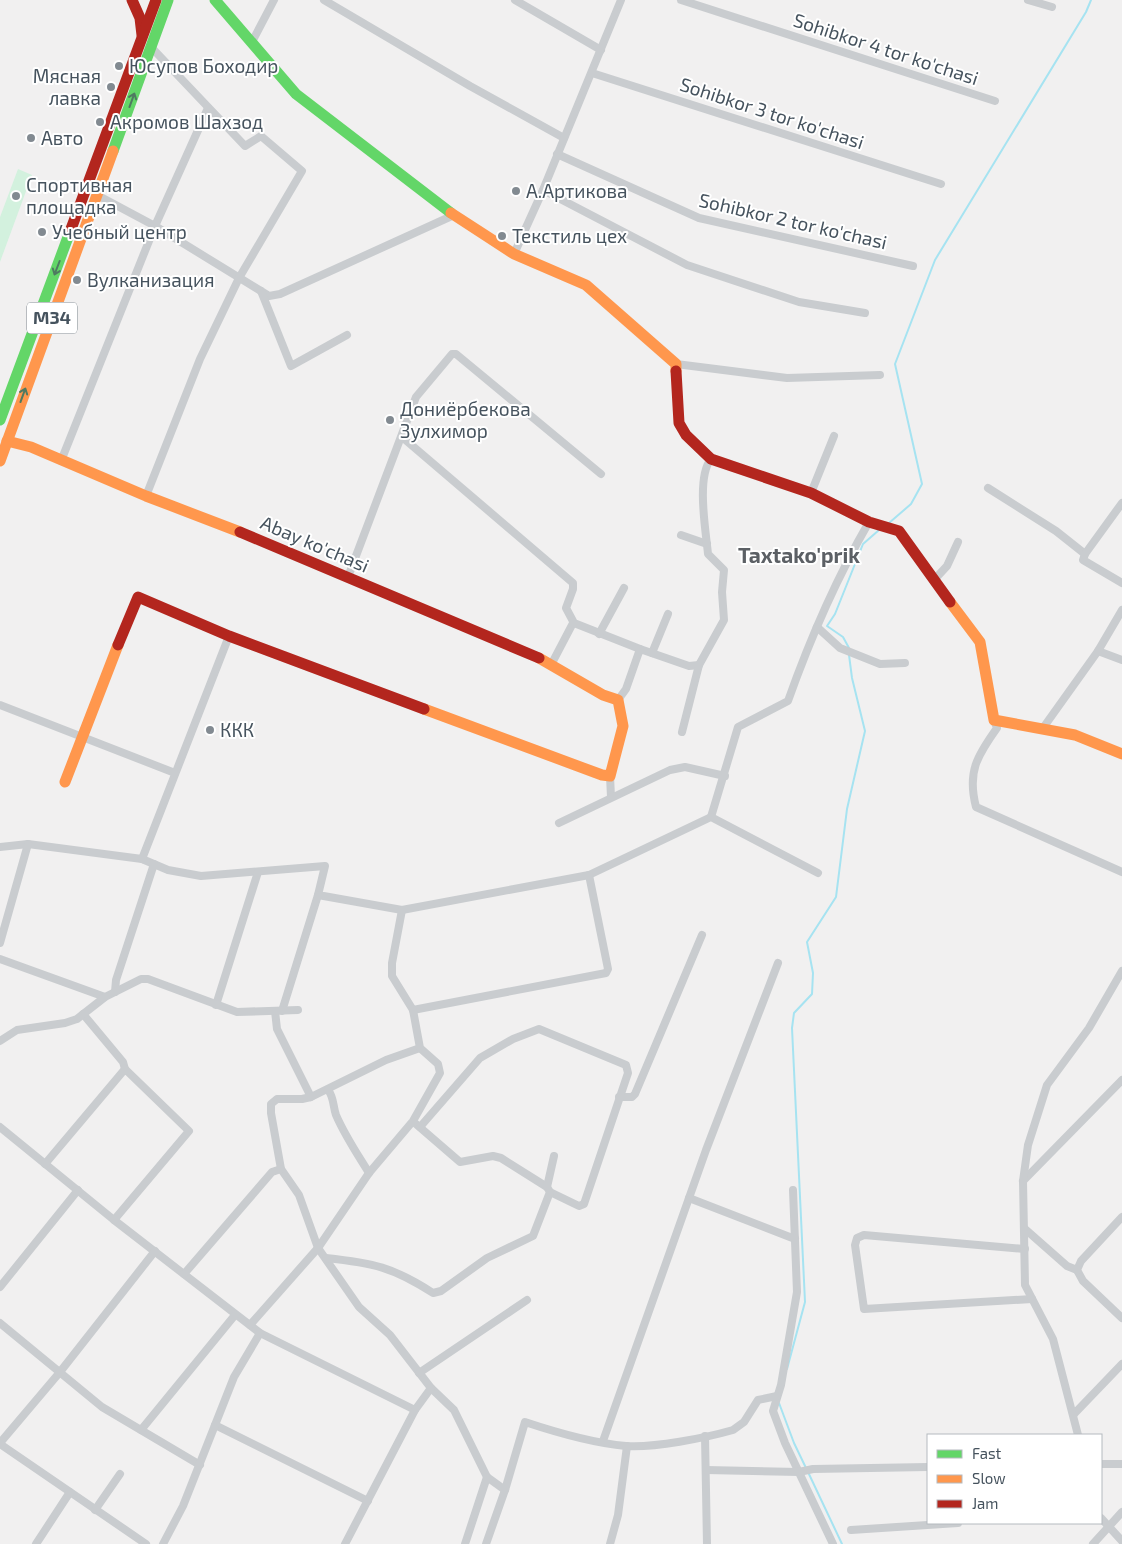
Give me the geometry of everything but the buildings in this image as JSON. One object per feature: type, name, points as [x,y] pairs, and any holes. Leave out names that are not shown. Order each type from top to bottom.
[{"type":"street","points":[[132,0],[140,18],[147,43],[245,146],[261,136],[302,171],[239,278],[200,359],[146,496]]},
{"type":"street","points":[[215,0],[296,94],[454,215],[514,254],[586,285],[676,364],[787,378],[880,375]]},
{"type":"street","points":[[252,42],[274,0]]},
{"type":"street","points":[[325,0],[564,138]]},
{"type":"street","points":[[515,0],[601,50]]},
{"type":"street","points":[[514,254],[543,190],[621,0]]},
{"type":"street","name":"Sohibkor 4 tor ko'chasi","points":[[681,0],[995,101]]},
{"type":"street","points":[[1028,0],[1052,7]]},
{"type":"street","name":"M34","points":[[0,420],[104,161],[162,1]]},
{"type":"street","name":"Sohibkor 3 tor ko'chasi","points":[[592,73],[941,184]]},
{"type":"street","points":[[61,460],[155,226],[208,108]]},
{"type":"street","name":"Sohibkor 2 tor ko'chasi","points":[[558,154],[699,218],[913,266]]},
{"type":"street","name":"M34","points":[[2,448],[97,194],[104,161]]},
{"type":"street","points":[[543,190],[687,265],[799,302],[864,313]]},
{"type":"street","points":[[97,194],[155,226],[269,296],[280,294],[454,215]]},
{"type":"street","points":[[261,291],[291,366],[347,335]]},
{"type":"street","points":[[348,577],[416,397],[449,355],[456,354],[601,474]]},
{"type":"street","points":[[676,364],[679,424],[686,435],[711,459],[811,493],[872,523],[899,531],[980,642],[996,728],[978,755],[972,776],[972,794],[976,807],[1122,872]]},
{"type":"street","points":[[811,493],[834,436]]},
{"type":"street","points":[[402,437],[572,583],[574,589],[566,608],[573,622],[599,634],[689,666],[699,665]]},
{"type":"street","name":"Abay ko'chasi","points":[[2,448],[32,447],[146,496],[246,534],[551,666],[618,700]]},
{"type":"street","points":[[682,732],[699,665],[724,620],[722,592],[724,570],[708,554],[707,544],[703,486],[711,459]]},
{"type":"street","points":[[988,488],[1056,531],[1085,554]]},
{"type":"street","points":[[1122,503],[1085,554],[1084,560],[1122,583]]},
{"type":"street","points":[[318,895],[402,910],[589,875],[711,817],[725,776],[738,727],[788,701],[817,627],[849,557],[872,523]]},
{"type":"street","points":[[680,535],[707,544]]},
{"type":"street","points":[[934,580],[947,566],[958,542]]},
{"type":"street","points":[[599,634],[624,588]]},
{"type":"street","points":[[65,782],[137,598],[229,636],[610,776]]},
{"type":"street","points":[[1043,728],[1098,651],[1122,610]]},
{"type":"street","points":[[652,653],[668,614]]},
{"type":"street","points":[[551,666],[573,622]]},
{"type":"street","points":[[817,627],[840,648],[880,664],[905,663]]},
{"type":"street","points":[[142,860],[229,636]]},
{"type":"street","points":[[611,797],[610,776],[623,726],[618,700],[626,688],[640,649]]},
{"type":"street","points":[[1098,651],[1122,660]]},
{"type":"street","points":[[0,705],[175,773]]},
{"type":"street","points":[[994,720],[1075,735],[1122,754]]},
{"type":"street","points":[[559,823],[611,797],[636,788],[670,770],[685,767],[725,776]]},
{"type":"street","points":[[711,817],[818,873]]},
{"type":"street","points":[[0,943],[28,844]]},
{"type":"street","points":[[0,847],[28,844],[142,860],[168,870],[201,876],[325,866],[318,895],[278,1011],[277,1029],[311,1097]]},
{"type":"street","points":[[115,992],[116,980],[154,864]]},
{"type":"street","points":[[216,1005],[258,872]]},
{"type":"street","points":[[413,1010],[606,973],[608,969],[589,875]]},
{"type":"street","points":[[250,1326],[318,1248],[370,1174],[413,1121],[440,1073],[438,1064],[420,1048],[413,1010],[392,976],[392,963],[402,910]]},
{"type":"street","points":[[619,1097],[632,1097],[635,1094],[702,935]]},
{"type":"street","points":[[0,960],[105,997]]},
{"type":"street","points":[[603,1442],[689,1198],[778,963]]},
{"type":"street","points":[[1078,1434],[1074,1414],[1052,1339],[1025,1285],[1023,1181],[1028,1144],[1048,1085],[1089,1028],[1122,971]]},
{"type":"street","points":[[0,1041],[17,1030],[65,1024],[83,1014],[105,997],[136,981],[148,979],[237,1012],[298,1010]]},
{"type":"street","points":[[83,1014],[123,1062],[125,1069],[188,1130],[114,1220]]},
{"type":"street","points":[[413,1121],[460,1162],[494,1156],[501,1158],[548,1190],[579,1206],[584,1204],[628,1073],[626,1065],[539,1029],[513,1039],[480,1058],[420,1127]]},
{"type":"street","points":[[420,1048],[386,1060],[311,1097],[277,1099],[271,1104],[281,1169],[299,1195],[318,1248],[359,1307],[390,1335],[430,1388],[454,1410],[489,1479],[505,1490]]},
{"type":"street","points":[[45,1164],[125,1069]]},
{"type":"street","points":[[1023,1181],[1122,1080]]},
{"type":"street","points":[[328,1090],[331,1094],[335,1113],[348,1140],[370,1174]]},
{"type":"street","points":[[0,1127],[114,1220],[260,1333],[415,1410]]},
{"type":"street","points":[[326,1258],[374,1264],[414,1280],[434,1293],[441,1291],[487,1258],[530,1240],[534,1236],[548,1190],[554,1156]]},
{"type":"street","points":[[184,1274],[272,1172],[281,1169]]},
{"type":"street","points":[[0,1287],[78,1190]]},
{"type":"street","points":[[793,1190],[797,1292],[773,1411],[833,1544]]},
{"type":"street","points":[[689,1198],[796,1239]]},
{"type":"street","points":[[1077,1270],[1081,1261],[1122,1217]]},
{"type":"street","points":[[1025,1229],[1067,1266],[1077,1270],[1083,1281],[1122,1318]]},
{"type":"street","points":[[1025,1249],[864,1235],[857,1238],[854,1245],[864,1310],[1032,1299]]},
{"type":"street","points":[[146,1544],[0,1443],[60,1372],[155,1252]]},
{"type":"street","points":[[419,1373],[527,1300]]},
{"type":"street","points":[[141,1430],[235,1315]]},
{"type":"street","points":[[0,1323],[102,1407],[200,1465]]},
{"type":"street","points":[[163,1544],[200,1465],[234,1377],[260,1333]]},
{"type":"street","points":[[1074,1414],[1122,1364]]},
{"type":"street","points":[[345,1544],[415,1410],[430,1388]]},
{"type":"street","points":[[486,1544],[505,1490],[525,1422],[570,1436],[627,1446],[660,1444],[733,1430],[744,1422],[758,1400],[777,1396]]},
{"type":"street","points":[[215,1425],[368,1501]]},
{"type":"street","points":[[705,1436],[707,1544]]},
{"type":"street","points":[[610,1544],[618,1515],[627,1446]]},
{"type":"street","points":[[1102,1464],[1122,1464]]},
{"type":"street","points":[[706,1470],[799,1472],[814,1468],[927,1467]]},
{"type":"street","points":[[95,1510],[120,1474]]},
{"type":"street","points":[[465,1544],[489,1479]]},
{"type":"street","points":[[36,1544],[70,1492]]},
{"type":"street","points":[[1093,1544],[1122,1512]]},
{"type":"street","points":[[1102,1520],[1122,1542]]},
{"type":"street","points":[[851,1530],[943,1524]]},
{"type":"green space","name":"Спортивная площадка","points":[[18,169],[32,175],[0,262],[0,217]]},
{"type":"waterway","points":[[889,523],[911,504],[922,484],[895,364],[935,260],[1086,12],[1091,0]]},
{"type":"waterway","points":[[849,648],[843,637],[827,626],[835,614],[863,544],[879,530]]},
{"type":"waterway","points":[[787,1369],[805,1302],[792,1028],[794,1013],[812,994],[813,973],[807,942],[836,897],[847,809],[865,731],[852,678],[849,655]]},
{"type":"waterway","points":[[779,1403],[806,1468]]},
{"type":"waterway","points":[[808,1472],[842,1544]]},
{"type":"traffic: fast","points":[[113,151],[168,0]]},
{"type":"traffic: fast","points":[[215,0],[296,94],[451,213]]},
{"type":"traffic: fast","points":[[0,420],[71,229]]},
{"type":"traffic: slow","points":[[0,461],[113,151]]},
{"type":"traffic: slow","points":[[451,213],[514,254],[586,285],[676,364],[676,371]]},
{"type":"traffic: slow","points":[[7,441],[31,447],[146,496],[240,532]]},
{"type":"traffic: slow","points":[[950,602],[980,642],[994,720],[1075,735],[1122,754]]},
{"type":"traffic: slow","points":[[65,782],[118,645]]},
{"type":"traffic: slow","points":[[424,709],[602,775],[610,776],[623,726],[618,700],[603,695],[539,658]]},
{"type":"traffic: jam","points":[[132,0],[140,18],[142,35]]},
{"type":"traffic: jam","points":[[71,229],[156,0]]},
{"type":"traffic: jam","points":[[676,371],[679,423],[686,435],[711,459],[811,493],[869,522],[899,531],[950,602]]},
{"type":"traffic: jam","points":[[240,532],[539,658]]},
{"type":"traffic: jam","points":[[118,645],[138,597],[229,636],[424,709]]},
{"type":"place","name":"Юсупов Боходир","points":[[119,66]]},
{"type":"place","name":"Мясная лавка","points":[[111,87]]},
{"type":"place","name":"Акромов Шахзод","points":[[100,122]]},
{"type":"place","name":"Авто","points":[[31,138]]},
{"type":"place","name":"А.Артикова","points":[[516,191]]},
{"type":"place","name":"Спортивная площадка","points":[[16,196]]},
{"type":"place","name":"Учебный центр","points":[[42,232]]},
{"type":"place","name":"Текстиль цех","points":[[502,236]]},
{"type":"place","name":"Вулканизация","points":[[77,280]]},
{"type":"place","name":"Дониёрбекова Зулхимор","points":[[390,420]]},
{"type":"place","name":"ККК","points":[[210,730]]},
{"type":"district","name":"Taxtako'prik","points":[[799,556]]}]
